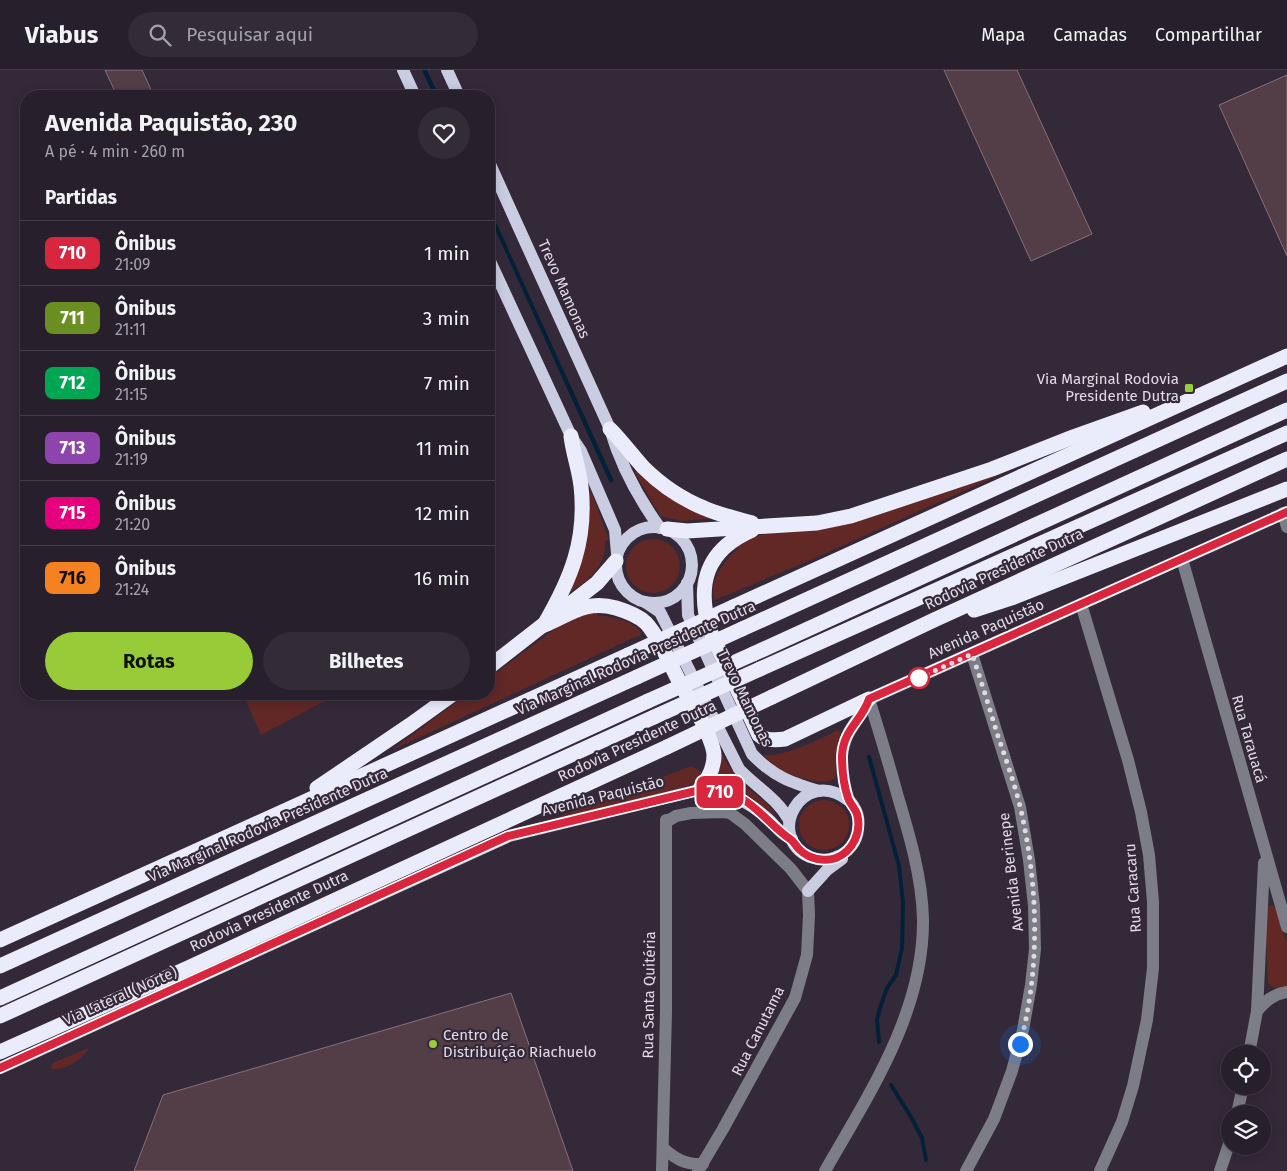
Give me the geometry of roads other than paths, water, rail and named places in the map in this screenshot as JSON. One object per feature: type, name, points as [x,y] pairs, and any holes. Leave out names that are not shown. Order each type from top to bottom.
[{"type":"highway","points":[[0,940],[1287,356]]},
{"type":"highway","name":"Via Marginal Rodovia Presidente Dutra","points":[[0,966],[1287,381]]},
{"type":"highway","points":[[663,528],[687,531],[817,523],[851,516],[992,469],[1149,410],[1174,407]]},
{"type":"highway","name":"Rodovia Presidente Dutra","points":[[0,998],[1287,410]]},
{"type":"highway","points":[[610,429],[642,466],[679,495],[706,509],[760,526]]},
{"type":"highway","name":"Rodovia Presidente Dutra","points":[[0,1016],[654,717],[1287,432]]},
{"type":"highway","points":[[544,625],[561,596],[568,579],[578,553],[581,532],[580,485],[570,436]]},
{"type":"highway","name":"Rodovia Presidente Dutra","points":[[0,1052],[190,967],[667,747],[934,620],[1287,459]]},
{"type":"highway","points":[[934,620],[1014,597],[1287,489]]},
{"type":"highway","points":[[760,526],[736,536],[723,547],[708,570],[704,597],[706,617],[710,631],[759,735],[762,738],[785,739],[869,699]]},
{"type":"highway","points":[[495,662],[597,583],[616,557]]},
{"type":"highway","points":[[544,625],[568,612],[593,605],[615,608],[637,616],[646,623],[661,646],[709,737],[714,758],[709,779],[700,790]]},
{"type":"highway","points":[[280,813],[445,700]]},
{"type":"main road","points":[[403,70],[412,90]]},
{"type":"main road","points":[[447,70],[456,90]]},
{"type":"main road","name":"Trevo Mamonas","points":[[495,175],[633,482],[650,514],[663,528],[680,538],[690,554],[692,564],[687,583],[688,615],[752,754],[763,765],[787,781],[819,790],[833,791],[848,800]]},
{"type":"main road","points":[[495,272],[570,436],[581,451],[615,530],[616,569],[621,584],[632,596],[660,612],[739,769],[774,799],[784,810],[789,820]]},
{"type":"main road","name":"Avenida Paquistão","points":[[869,699],[1285,512]]},
{"type":"main road","points":[[616,557],[625,540],[637,531],[644,528],[663,528]]},
{"type":"main road","points":[[645,602],[655,603],[674,597],[687,583]]},
{"type":"main road","points":[[808,891],[827,870],[841,861],[856,839],[859,826],[856,813],[848,800],[842,756],[844,744],[853,723],[866,709],[869,699]]},
{"type":"main road","name":"Avenida Paquistão","points":[[527,832],[700,790],[729,794],[744,801],[771,821],[785,836],[792,839],[800,850],[814,858],[829,859],[848,850]]},
{"type":"main road","points":[[792,839],[789,820],[796,804],[802,798],[819,790]]},
{"type":"main road","name":"Via Lateral (Norte)","points":[[0,1068],[508,836],[527,832]]},
{"type":"street","points":[[1285,512],[1287,526]]},
{"type":"street","name":"Rua Tarauacá","points":[[1182,559],[1287,927]]},
{"type":"street","name":"Rua Caracaru","points":[[1081,604],[1128,760],[1141,812],[1149,855],[1153,902],[1152,968],[1147,1020],[1133,1086],[1122,1122],[1100,1171]]},
{"type":"street","name":"Avenida Berinepe","points":[[966,1171],[994,1119],[1012,1071],[1023,1030],[1035,949],[1034,906],[1020,807],[972,654]]},
{"type":"street","points":[[825,1171],[884,1066],[906,1014],[919,968],[923,920],[920,881],[909,834],[869,699]]},
{"type":"street","name":"Rua Santa Quitéria","points":[[662,1171],[666,1003],[666,821],[676,816],[691,813],[730,813],[745,824],[791,869],[808,891]]},
{"type":"street","points":[[1251,1045],[1257,1011],[1265,853]]},
{"type":"street","name":"Rua Canutama","points":[[701,1168],[795,998],[807,955],[808,891]]},
{"type":"street","points":[[1257,1011],[1267,1000],[1278,993],[1287,992]]},
{"type":"street","points":[[663,1148],[680,1161],[701,1168]]},
{"type":"street","points":[[1220,1171],[1225,1155]]},
{"type":"water","points":[[422,70],[427,70],[436,90],[431,90]]},
{"type":"water","points":[[495,220],[614,481],[610,483],[495,229]]},
{"type":"waterway","points":[[869,757],[899,866],[903,903],[902,948],[896,975],[887,988],[877,1020],[879,1042]]},
{"type":"waterway","points":[[891,1085],[922,1138],[926,1160]]},
{"type":"place","name":"Via Marginal Rodovia Presidente Dutra","points":[[1189,388]]},
{"type":"place","name":"Centro de Distribuíção Riachuelo","points":[[433,1044]]}]
